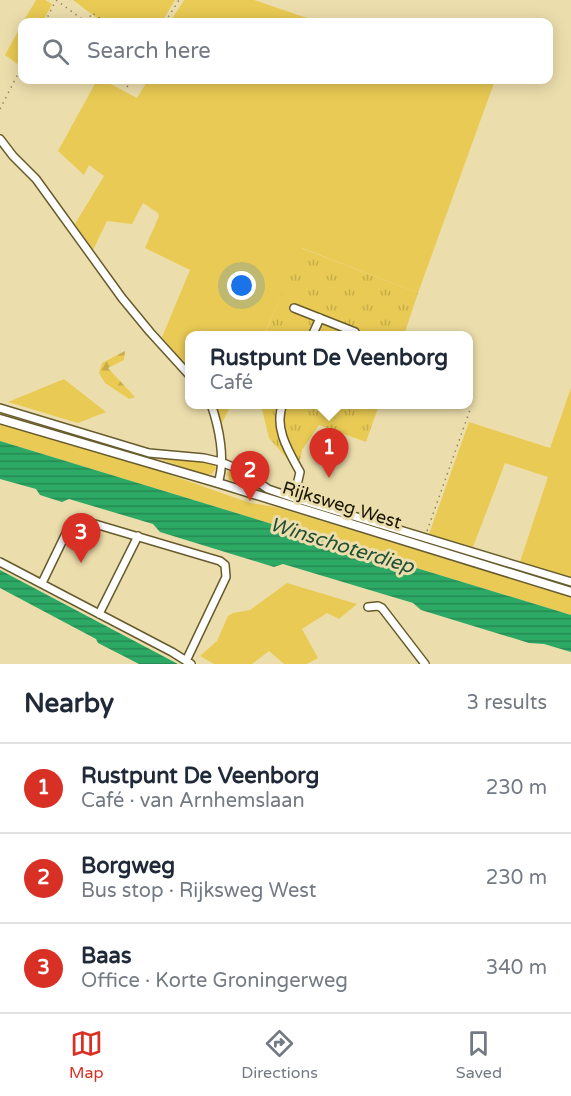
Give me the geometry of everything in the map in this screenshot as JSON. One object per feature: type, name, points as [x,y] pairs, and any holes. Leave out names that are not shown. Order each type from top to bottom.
[{"type":"main road","name":"Rijksweg West","points":[[0,419],[218,483],[571,592]]},
{"type":"street","points":[[0,139],[36,179],[122,298],[185,371]]},
{"type":"street","points":[[294,308],[353,331]]},
{"type":"street","points":[[314,331],[320,318]]},
{"type":"street","points":[[0,408],[149,453],[204,458],[221,462],[268,489],[294,498],[571,582]]},
{"type":"street","points":[[212,409],[221,462],[218,483]]},
{"type":"street","points":[[281,409],[278,421],[289,452],[300,472],[294,498]]},
{"type":"street","points":[[0,562],[189,663],[226,577],[225,565],[220,561],[82,519],[71,523],[42,584]]},
{"type":"street","points":[[99,614],[138,536]]},
{"type":"street","points":[[368,607],[382,608],[424,664]]},
{"type":"path","points":[[47,18],[56,0],[81,18]]},
{"type":"path","points":[[167,18],[178,0]]},
{"type":"path","points":[[0,109],[18,74]]},
{"type":"path","points":[[424,537],[470,409]]},
{"type":"green space","points":[[36,0],[45,0],[52,4],[45,18],[25,18]]},
{"type":"green space","points":[[73,0],[175,0],[164,18],[97,18]]},
{"type":"green space","points":[[184,0],[254,0],[307,18],[173,18]]},
{"type":"green space","points":[[18,31],[18,64],[5,55]]},
{"type":"green space","points":[[95,84],[111,84],[137,98],[146,84],[494,84],[418,293],[302,248],[266,331],[185,331],[185,364],[162,337],[190,270],[145,248],[159,216],[158,213],[143,203],[132,224],[107,221],[93,250],[75,224],[104,176],[89,165],[84,175],[58,151]]},
{"type":"green space","points":[[301,248],[418,293],[405,331],[266,331]]},
{"type":"green space","points":[[125,351],[124,360],[108,368],[135,397],[129,399],[105,383],[99,373],[102,363]]},
{"type":"green space","points":[[64,379],[106,412],[78,423],[8,402]]},
{"type":"green space","points":[[571,388],[571,577],[520,562],[548,477],[505,463],[473,547],[429,534],[469,422],[550,448]]},
{"type":"green space","points":[[217,409],[229,409],[222,423]]},
{"type":"green space","points":[[262,409],[378,409],[366,442],[319,425],[302,450],[298,471],[269,438]]},
{"type":"green space","points":[[0,423],[148,467],[250,503],[276,507],[571,597],[571,615],[0,441]]},
{"type":"green space","points":[[154,457],[214,463],[216,468],[212,474],[203,474]]},
{"type":"green space","points":[[230,470],[276,496],[229,480],[227,473]]},
{"type":"green space","points":[[287,583],[357,604],[339,619],[327,613],[302,629],[318,658],[307,664],[284,664],[269,651],[252,664],[214,664],[200,656],[217,641],[228,616],[250,610]]},
{"type":"shaded area","points":[[0,441],[571,615],[571,652],[544,644],[529,643],[421,610],[413,603],[283,564],[274,567],[160,532],[153,524],[69,499],[62,502],[40,495],[36,489],[0,479]]},
{"type":"shaded area","points":[[0,570],[178,664],[139,664],[98,643],[96,639],[0,588]]},
{"type":"place","name":"Rustpunt De Veenborg","points":[[329,478]]},
{"type":"place","name":"Borgweg","points":[[250,501]]},
{"type":"place","name":"Baas","points":[[81,563]]},
{"type":"water label","name":"Winschoterdiep","points":[[342,545]]}]
